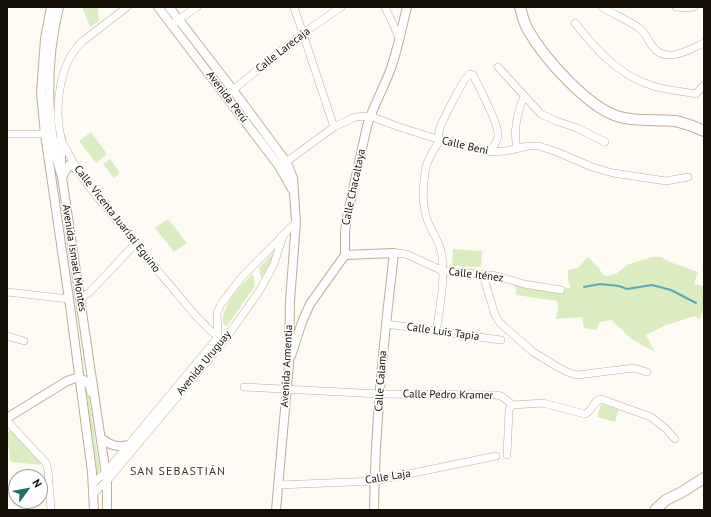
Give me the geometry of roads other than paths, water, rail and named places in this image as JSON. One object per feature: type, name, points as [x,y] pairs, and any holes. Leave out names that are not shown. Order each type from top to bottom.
[{"type":"highway","points":[[520,7],[528,29],[536,43],[574,86],[597,106],[619,117],[629,119],[676,121],[704,131]]},
{"type":"highway","points":[[655,510],[666,500],[704,478]]},
{"type":"main road","name":"Avenida Ismael Montes","points":[[51,7],[45,39],[42,70],[41,93],[44,134],[52,179],[80,379],[93,483],[94,510]]},
{"type":"main road","name":"Avenida Ismael Montes","points":[[59,7],[52,41],[49,82],[50,103],[57,162],[62,177],[106,472],[107,510]]},
{"type":"main road","name":"Avenida Perú","points":[[158,7],[279,166],[293,190]]},
{"type":"main road","name":"Avenida Perú","points":[[169,7],[287,163],[293,178],[296,222]]},
{"type":"main road","name":"Calle Chacaltaya","points":[[345,255],[345,232],[347,217],[370,116],[390,69],[400,39],[407,7]]},
{"type":"main road","points":[[61,139],[62,177]]},
{"type":"main road","points":[[52,179],[62,177],[69,165],[75,168]]},
{"type":"main road","name":"Avenida Armentia","points":[[276,510],[289,364],[290,301],[296,222]]},
{"type":"main road","name":"Calle Iténez","points":[[345,255],[394,253]]},
{"type":"main road","name":"Calle Calama","points":[[374,510],[374,481],[380,394],[394,253]]},
{"type":"main road","points":[[289,364],[302,322],[310,304],[345,255]]},
{"type":"main road","points":[[69,299],[80,298]]},
{"type":"main road","points":[[7,418],[67,380],[72,379],[80,379],[88,383],[92,402],[96,407]]},
{"type":"main road","points":[[101,438],[107,443],[116,447],[131,446]]},
{"type":"street","name":"Calle Vicenta Juaristi Eguino","points":[[127,7],[76,47],[69,58],[65,68],[58,111],[61,139],[75,168],[135,244],[193,312],[221,339]]},
{"type":"street","points":[[172,24],[197,7]]},
{"type":"street","points":[[294,7],[334,127]]},
{"type":"street","name":"Calle Larecaja","points":[[226,95],[302,34],[341,7]]},
{"type":"street","points":[[385,7],[400,39]]},
{"type":"street","points":[[602,7],[642,30],[656,50],[670,55],[679,54],[704,43]]},
{"type":"street","points":[[676,7],[694,7]]},
{"type":"street","points":[[575,23],[601,53],[624,73],[650,85],[696,94],[704,85]]},
{"type":"street","points":[[498,67],[541,114],[547,118],[572,126],[605,142]]},
{"type":"street","points":[[436,332],[441,304],[443,271],[441,248],[427,219],[424,204],[426,166],[440,140],[438,133],[441,125],[463,82],[467,76],[472,74],[490,109],[498,130],[496,141],[490,152]]},
{"type":"street","points":[[517,148],[515,139],[518,111],[524,97]]},
{"type":"street","name":"Calle Beni","points":[[279,166],[287,163],[334,127],[355,117],[370,116],[440,140],[490,152],[506,151],[528,146],[546,148],[592,167],[613,173],[666,181],[688,176]]},
{"type":"street","points":[[7,134],[44,134]]},
{"type":"street","name":"Avenida Uruguay","points":[[221,339],[217,313],[221,304],[241,278],[296,222]]},
{"type":"street","name":"Avenida Uruguay","points":[[93,483],[131,446],[260,290],[274,264],[284,234]]},
{"type":"street","points":[[80,298],[89,293],[135,244]]},
{"type":"street","name":"Calle Iténez","points":[[394,253],[406,254],[443,271],[472,272],[483,275],[497,276],[524,284],[561,290]]},
{"type":"street","points":[[483,275],[496,318],[533,352],[556,366],[577,375],[634,368],[647,372]]},
{"type":"street","points":[[7,292],[69,299]]},
{"type":"street","name":"Calle Luis Tapia","points":[[386,324],[501,340]]},
{"type":"street","points":[[7,336],[24,341]]},
{"type":"street","name":"Calle Pedro Kramer","points":[[244,387],[380,394],[496,395],[501,396],[512,404]]},
{"type":"street","points":[[508,455],[509,410],[512,404],[516,405],[543,402],[585,414],[590,411],[596,400],[601,399],[652,417],[675,439]]},
{"type":"street","points":[[7,421],[46,463],[48,470],[51,510]]},
{"type":"street","name":"Avenida Uruguay","points":[[94,493],[107,481],[131,446]]},
{"type":"street","name":"Calle Laja","points":[[279,485],[374,481],[496,456]]},
{"type":"waterway","points":[[584,287],[600,284],[619,286],[627,289],[652,285],[671,290],[696,303]]},
{"type":"district","name":"SAN SEBASTIÁN","points":[[178,472]]}]
